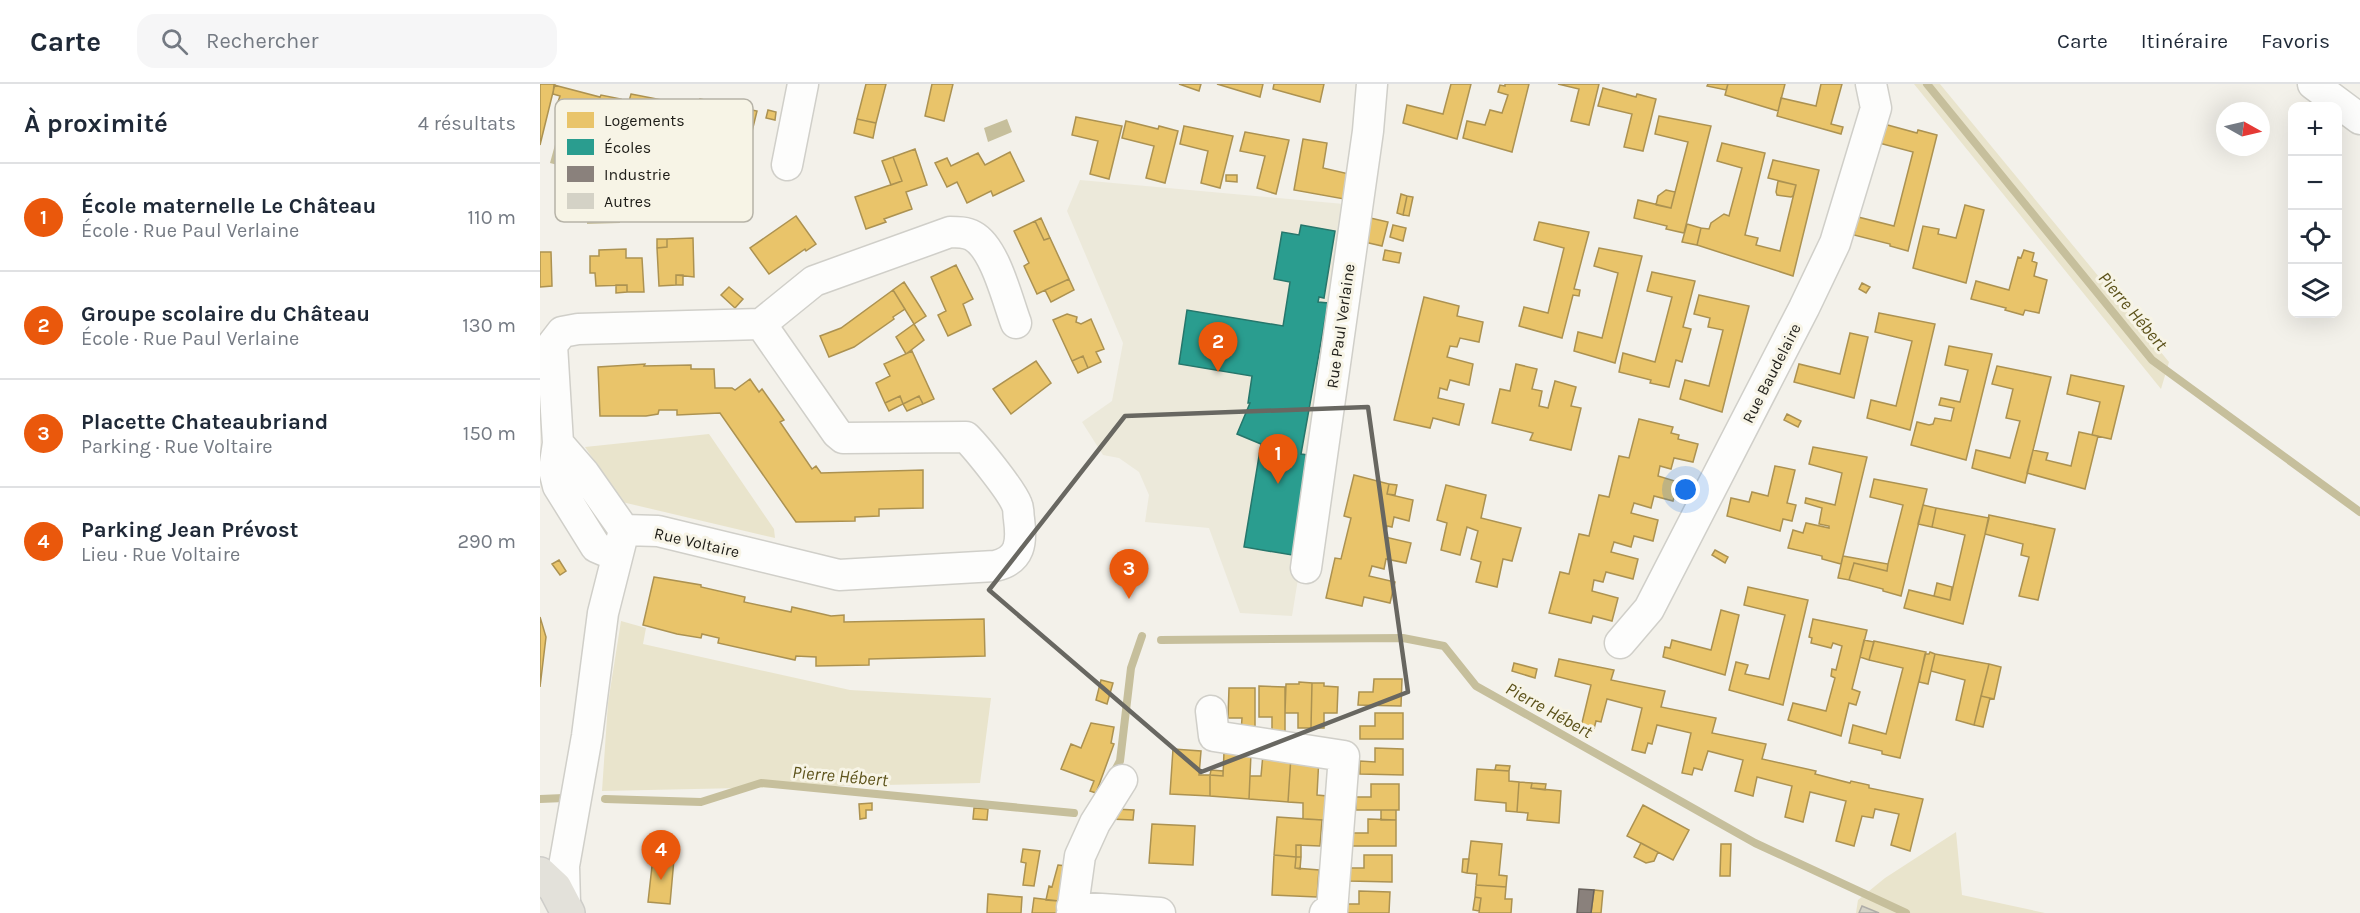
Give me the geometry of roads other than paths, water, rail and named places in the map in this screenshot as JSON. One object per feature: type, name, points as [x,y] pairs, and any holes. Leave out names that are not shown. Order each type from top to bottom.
[{"type":"main road","points":[[540,874],[555,888],[567,909]]},
{"type":"street","points":[[787,165],[803,84]]},
{"type":"street","name":"Rue Paul Verlaine","points":[[1306,568],[1368,131],[1372,84]]},
{"type":"street","name":"Rue Baudelaire","points":[[1620,644],[1649,609],[1799,319],[1835,243],[1876,108],[1870,84]]},
{"type":"street","points":[[2313,84],[2360,119]]},
{"type":"street","points":[[567,909],[564,866],[554,859],[588,736],[603,613],[620,543],[596,547],[558,486],[554,470],[558,443],[552,345],[562,332],[578,329],[761,324],[814,281],[950,232],[971,235],[982,243],[992,258],[1016,323]]},
{"type":"street","name":"Rue Voltaire","points":[[620,543],[658,531],[840,575],[995,566],[1007,563],[1018,551],[1022,538],[1017,504],[966,437],[843,438],[837,433],[761,324]]},
{"type":"street","points":[[1211,711],[1214,736],[1344,756],[1332,911],[1325,913]]},
{"type":"street","points":[[1122,780],[1095,823],[1080,856],[1072,910],[1160,913]]},
{"type":"waterway","name":"Pierre Hébert","points":[[1927,84],[2152,360],[2360,512]]},
{"type":"waterway","name":"Pierre Hébert","points":[[1113,774],[1120,761],[1131,668],[1142,636]]},
{"type":"waterway","name":"Pierre Hébert","points":[[1161,640],[1403,638],[1444,646],[1476,686],[1755,843],[1906,913]]},
{"type":"waterway","name":"Pierre Hébert","points":[[605,799],[701,802],[761,783],[1074,813]]},
{"type":"waterway","name":"Pierre Hébert","points":[[540,799],[564,798]]},
{"type":"place","name":"Groupe scolaire du Château","points":[[1218,372]]},
{"type":"place","name":"École maternelle Le Château","points":[[1278,484]]},
{"type":"place","name":"Placette Chateaubriand","points":[[1129,599]]},
{"type":"place","name":"Parking Jean Prévost","points":[[661,880]]}]
